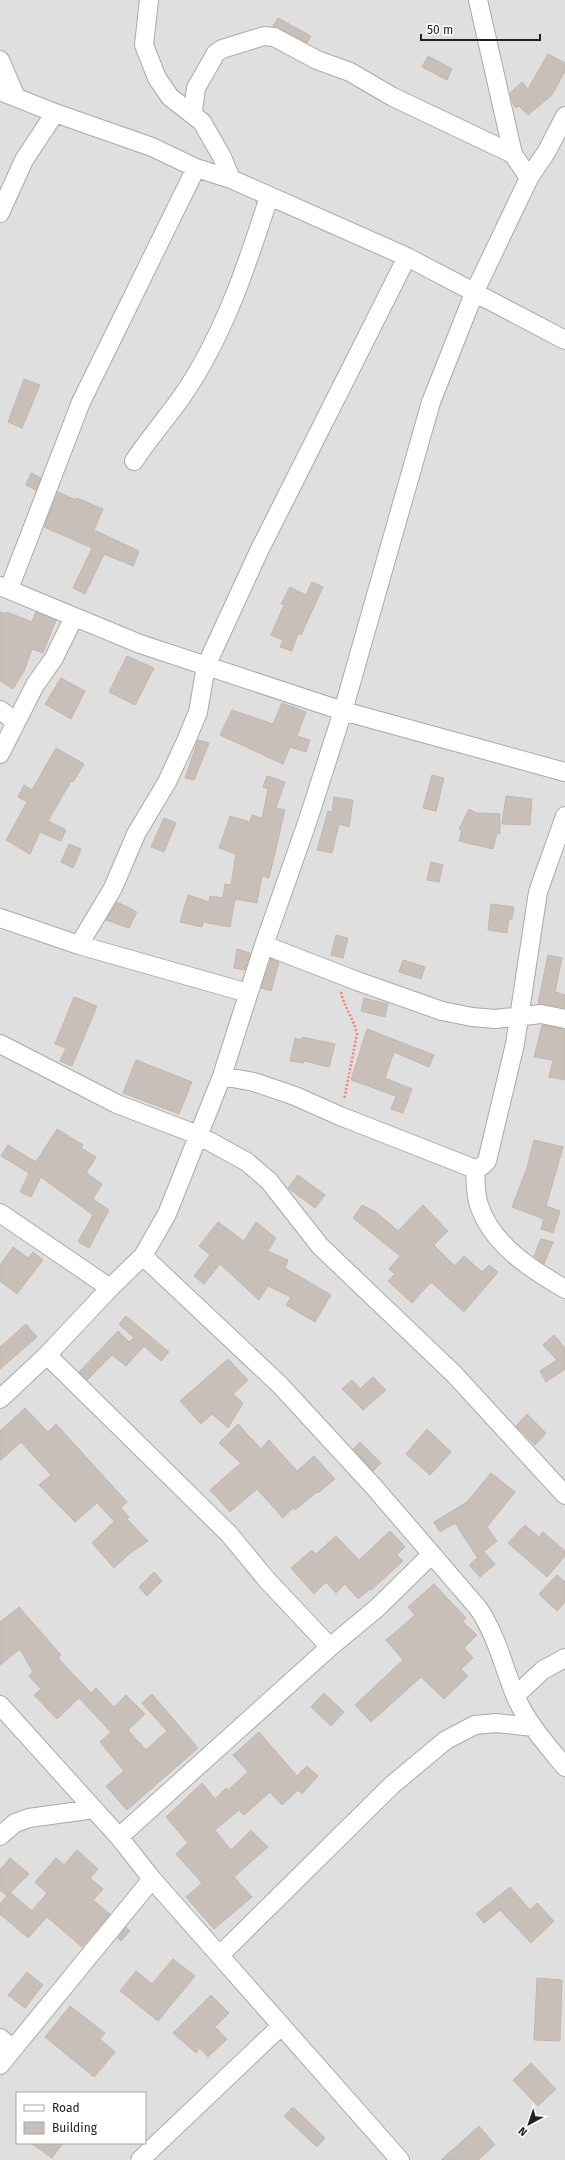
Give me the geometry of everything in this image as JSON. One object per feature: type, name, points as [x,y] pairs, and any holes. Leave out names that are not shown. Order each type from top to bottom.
[{"type":"street","points":[[149,0],[144,45],[147,56],[161,86],[170,97],[193,112],[202,122],[222,157],[230,179]]},
{"type":"street","points":[[478,0],[513,154],[529,178]]},
{"type":"street","points":[[193,112],[196,88],[216,54],[222,49],[264,36],[274,37],[317,60],[350,72],[393,97],[513,154]]},
{"type":"street","points":[[0,60],[8,94],[54,113],[152,148],[196,168],[230,179],[407,257],[475,291],[565,340]]},
{"type":"street","points":[[0,213],[24,160],[54,113]]},
{"type":"street","points":[[0,1399],[47,1355],[110,1288],[143,1256],[167,1214],[222,1076],[264,945],[308,820],[342,711],[431,402],[475,291],[529,178],[547,151],[565,116]]},
{"type":"street","points":[[196,168],[81,402],[4,588],[140,644],[342,711],[565,772]]},
{"type":"street","points":[[134,461],[148,439],[183,394],[230,310],[269,197]]},
{"type":"street","points":[[79,945],[114,888],[136,834],[167,782],[198,712],[206,666],[273,524],[407,257]]},
{"type":"street","points":[[0,754],[35,685],[54,658],[74,616]]},
{"type":"street","points":[[0,710],[16,722]]},
{"type":"street","points":[[222,1076],[254,1082],[295,1096],[340,1116],[475,1169],[483,1166],[487,1160],[515,1044],[538,892],[565,816]]},
{"type":"street","points":[[0,918],[79,945],[248,993]]},
{"type":"street","points":[[264,945],[338,974],[457,1014],[495,1019],[519,1015],[541,1014],[565,1019]]},
{"type":"street","points":[[0,1044],[116,1104],[198,1136],[247,1162],[269,1181],[320,1246],[454,1374],[565,1495]]},
{"type":"street","points":[[475,1169],[478,1204],[488,1223],[507,1248],[535,1272],[565,1290]]},
{"type":"street","points":[[0,1213],[110,1288]]},
{"type":"street","points":[[143,1256],[280,1385],[374,1487],[478,1608],[490,1625],[515,1696],[533,1727],[565,1767]]},
{"type":"street","points":[[47,1355],[229,1534],[267,1580],[330,1647]]},
{"type":"street","points":[[119,1837],[330,1647],[377,1608],[431,1555]]},
{"type":"street","points":[[515,1696],[543,1670],[565,1658]]},
{"type":"street","points":[[0,1705],[119,1837],[152,1879],[400,2160]]},
{"type":"street","points":[[220,1955],[392,1785],[446,1740],[475,1725],[496,1723],[533,1727]]},
{"type":"street","points":[[0,1836],[15,1823],[29,1818],[94,1809]]},
{"type":"street","points":[[0,2065],[6,2043],[152,1879]]},
{"type":"street","points":[[140,2160],[281,2026]]},
{"type":"path","points":[[338,974],[343,1004],[355,1026],[357,1034],[354,1055],[340,1116]]},
{"type":"shaded area","points":[[0,0],[565,0],[565,2160],[0,2160]]},
{"type":"building","points":[[278,18],[311,36],[307,43],[273,26]]},
{"type":"building","points":[[548,54],[565,63],[565,71],[552,95],[528,115],[519,106],[516,108],[513,104],[510,93],[522,82],[528,89]]},
{"type":"building","points":[[428,56],[452,69],[447,80],[422,67]]},
{"type":"building","points":[[24,379],[40,385],[22,428],[8,422]]},
{"type":"building","points":[[31,473],[41,478],[36,490],[26,485]]},
{"type":"building","points":[[58,492],[103,509],[94,530],[139,551],[133,566],[104,554],[85,594],[73,588],[92,548],[44,527]]},
{"type":"building","points":[[312,582],[323,587],[301,635],[298,633],[292,651],[280,647],[283,640],[271,635],[284,605],[281,604],[290,587],[306,595]]},
{"type":"building","points":[[0,612],[6,614],[7,612],[32,622],[36,612],[56,620],[43,653],[32,649],[24,671],[13,689],[0,681]]},
{"type":"building","points":[[127,656],[154,668],[135,705],[109,692]]},
{"type":"building","points":[[61,678],[85,691],[71,719],[45,704]]},
{"type":"building","points":[[282,703],[306,712],[297,736],[310,740],[306,752],[290,747],[283,764],[220,735],[232,710],[273,724]]},
{"type":"building","points":[[198,740],[209,743],[194,780],[185,778]]},
{"type":"building","points":[[56,748],[84,764],[73,782],[71,781],[48,821],[66,830],[61,841],[40,832],[30,854],[6,840],[27,802],[18,797],[24,785],[32,790]]},
{"type":"building","points":[[432,775],[444,778],[436,811],[423,808]]},
{"type":"building","points":[[267,776],[285,782],[276,808],[285,810],[269,878],[262,876],[257,903],[235,899],[230,927],[203,922],[202,927],[180,922],[188,895],[209,902],[210,896],[223,898],[225,884],[231,885],[236,854],[219,848],[230,816],[250,822],[252,815],[262,818],[268,789],[263,787]]},
{"type":"building","points":[[506,796],[532,799],[530,825],[502,824]]},
{"type":"building","points":[[334,797],[353,800],[349,827],[339,824],[332,853],[317,850],[328,811],[332,812]]},
{"type":"building","points":[[469,809],[476,813],[500,814],[500,834],[497,833],[493,849],[459,841],[462,830],[459,829]]},
{"type":"building","points":[[164,818],[176,823],[164,852],[151,847]]},
{"type":"building","points":[[69,844],[81,849],[73,868],[61,862]]},
{"type":"building","points":[[431,862],[443,865],[439,882],[427,880]]},
{"type":"building","points":[[117,902],[137,912],[129,928],[106,920]]},
{"type":"building","points":[[491,904],[514,907],[512,919],[509,919],[507,933],[488,930]]},
{"type":"building","points":[[336,935],[348,938],[343,958],[331,955]]},
{"type":"building","points":[[237,949],[250,953],[245,970],[234,968]]},
{"type":"building","points":[[548,955],[562,958],[555,992],[565,995],[565,1008],[538,1003]]},
{"type":"building","points":[[271,959],[279,962],[271,991],[261,988]]},
{"type":"building","points":[[403,960],[425,967],[421,979],[399,972]]},
{"type":"building","points":[[74,997],[97,1006],[72,1066],[60,1061],[66,1048],[55,1044]]},
{"type":"building","points":[[364,998],[388,1004],[385,1017],[361,1011]]},
{"type":"building","points":[[542,1025],[565,1029],[565,1080],[549,1077],[553,1060],[534,1057]]},
{"type":"building","points":[[367,1029],[434,1055],[429,1067],[394,1052],[385,1078],[412,1089],[403,1113],[391,1109],[396,1096],[351,1080]]},
{"type":"building","points":[[302,1037],[335,1044],[329,1067],[304,1061],[303,1063],[290,1061],[295,1038],[301,1040]]},
{"type":"building","points":[[136,1060],[192,1082],[179,1114],[123,1093]]},
{"type":"building","points":[[57,1129],[83,1145],[81,1148],[96,1157],[86,1173],[102,1184],[93,1199],[109,1210],[89,1248],[78,1242],[93,1215],[41,1177],[31,1197],[20,1192],[29,1173],[1,1156],[8,1145],[36,1162]]},
{"type":"building","points":[[534,1140],[563,1147],[546,1206],[560,1211],[553,1233],[541,1229],[544,1219],[512,1207],[527,1168]]},
{"type":"building","points":[[298,1175],[325,1195],[315,1208],[288,1188]]},
{"type":"building","points":[[362,1205],[376,1212],[398,1231],[423,1205],[448,1231],[434,1245],[455,1266],[464,1256],[482,1272],[489,1265],[498,1272],[464,1312],[431,1282],[412,1303],[388,1281],[395,1274],[389,1269],[400,1256],[353,1218]]},
{"type":"building","points":[[218,1222],[244,1241],[256,1222],[276,1238],[268,1251],[288,1260],[285,1268],[331,1295],[315,1322],[286,1305],[291,1297],[268,1286],[259,1300],[220,1264],[204,1284],[194,1276],[210,1255],[199,1246]]},
{"type":"building","points":[[541,1239],[553,1242],[544,1264],[534,1256]]},
{"type":"building","points":[[13,1247],[28,1258],[33,1252],[43,1260],[17,1294],[0,1281],[0,1265]]},
{"type":"building","points":[[126,1316],[169,1352],[161,1361],[144,1346],[126,1366],[112,1355],[87,1380],[79,1372],[118,1331],[129,1342],[134,1338],[119,1324]]},
{"type":"building","points":[[26,1324],[37,1337],[0,1369],[0,1347]]},
{"type":"building","points":[[554,1335],[565,1348],[565,1369],[546,1382],[540,1371],[557,1360],[543,1345]]},
{"type":"building","points":[[228,1359],[248,1380],[233,1394],[243,1403],[228,1428],[212,1414],[201,1424],[180,1401]]},
{"type":"building","points":[[373,1377],[386,1390],[363,1410],[342,1389],[352,1380],[360,1389]]},
{"type":"building","points":[[25,1408],[48,1432],[56,1424],[127,1502],[121,1508],[129,1517],[127,1519],[148,1541],[129,1554],[114,1568],[92,1543],[114,1521],[97,1503],[75,1522],[39,1485],[51,1475],[21,1442],[0,1461],[0,1431]]},
{"type":"building","points":[[527,1414],[546,1433],[535,1445],[516,1426]]},
{"type":"building","points":[[238,1424],[261,1449],[269,1440],[297,1471],[314,1456],[335,1479],[295,1510],[293,1508],[283,1518],[257,1489],[230,1512],[210,1490],[241,1463],[219,1443]]},
{"type":"building","points":[[427,1429],[451,1452],[430,1475],[406,1454]]},
{"type":"building","points":[[360,1442],[381,1463],[373,1471],[353,1449]]},
{"type":"building","points":[[491,1473],[515,1492],[487,1527],[497,1541],[477,1557],[455,1523],[440,1532],[434,1522],[467,1502]]},
{"type":"building","points":[[525,1525],[539,1537],[543,1532],[565,1551],[565,1556],[547,1577],[508,1543]]},
{"type":"building","points":[[390,1531],[405,1547],[397,1555],[403,1561],[371,1590],[370,1589],[358,1599],[345,1584],[336,1593],[326,1582],[314,1594],[291,1568],[312,1550],[316,1554],[336,1536],[359,1560]]},
{"type":"building","points":[[484,1552],[495,1564],[480,1577],[469,1565]]},
{"type":"building","points":[[154,1572],[162,1581],[147,1596],[139,1587]]},
{"type":"building","points":[[557,1575],[565,1582],[565,1602],[557,1611],[539,1594]]},
{"type":"building","points":[[434,1584],[466,1618],[462,1621],[477,1635],[464,1648],[473,1658],[461,1669],[468,1676],[444,1699],[421,1677],[371,1722],[355,1705],[403,1660],[386,1640],[415,1615],[408,1607]]},
{"type":"building","points":[[19,1607],[61,1655],[58,1658],[91,1693],[96,1688],[114,1707],[126,1695],[145,1714],[128,1730],[146,1750],[167,1731],[142,1703],[152,1694],[198,1748],[127,1810],[106,1786],[124,1771],[100,1742],[111,1732],[79,1698],[57,1719],[34,1695],[41,1689],[29,1676],[33,1672],[20,1649],[0,1665],[0,1622]]},
{"type":"building","points":[[324,1693],[344,1712],[331,1726],[311,1707]]},
{"type":"building","points":[[259,1732],[297,1776],[307,1766],[318,1776],[302,1794],[298,1790],[282,1805],[270,1792],[244,1815],[239,1810],[215,1830],[231,1850],[251,1830],[268,1847],[234,1877],[252,1897],[214,1929],[186,1897],[202,1883],[176,1854],[188,1843],[166,1817],[202,1783],[215,1799],[226,1788],[228,1790],[248,1772],[233,1755]]},
{"type":"building","points":[[77,1850],[98,1869],[90,1878],[103,1889],[93,1900],[110,1914],[82,1947],[47,1917],[28,1938],[0,1914],[0,1904],[10,1892],[32,1911],[47,1893],[35,1882],[56,1858],[64,1865]]},
{"type":"building","points":[[10,1858],[29,1874],[7,1896],[0,1890],[0,1870]]},
{"type":"building","points":[[510,1887],[530,1910],[537,1903],[554,1921],[531,1943],[500,1910],[484,1923],[476,1914]]},
{"type":"building","points":[[126,1927],[130,1931],[121,1941],[118,1938]]},
{"type":"building","points":[[173,1959],[195,1976],[158,2021],[120,1991],[136,1971],[152,1984]]},
{"type":"building","points":[[27,1972],[43,1985],[25,2008],[8,1995]]},
{"type":"building","points":[[537,1978],[562,1980],[560,2041],[534,2040]]},
{"type":"building","points":[[211,1995],[229,2013],[215,2027],[227,2039],[208,2057],[200,2048],[196,2053],[173,2033]]},
{"type":"building","points":[[70,2006],[105,2033],[100,2039],[115,2052],[94,2077],[45,2037]]},
{"type":"building","points":[[531,2063],[556,2089],[538,2106],[513,2080]]},
{"type":"building","points":[[293,2107],[325,2138],[317,2147],[284,2116]]},
{"type":"building","points":[[479,2126],[495,2145],[478,2160],[441,2160]]},
{"type":"building","points":[[32,2144],[62,2144],[52,2158]]}]
